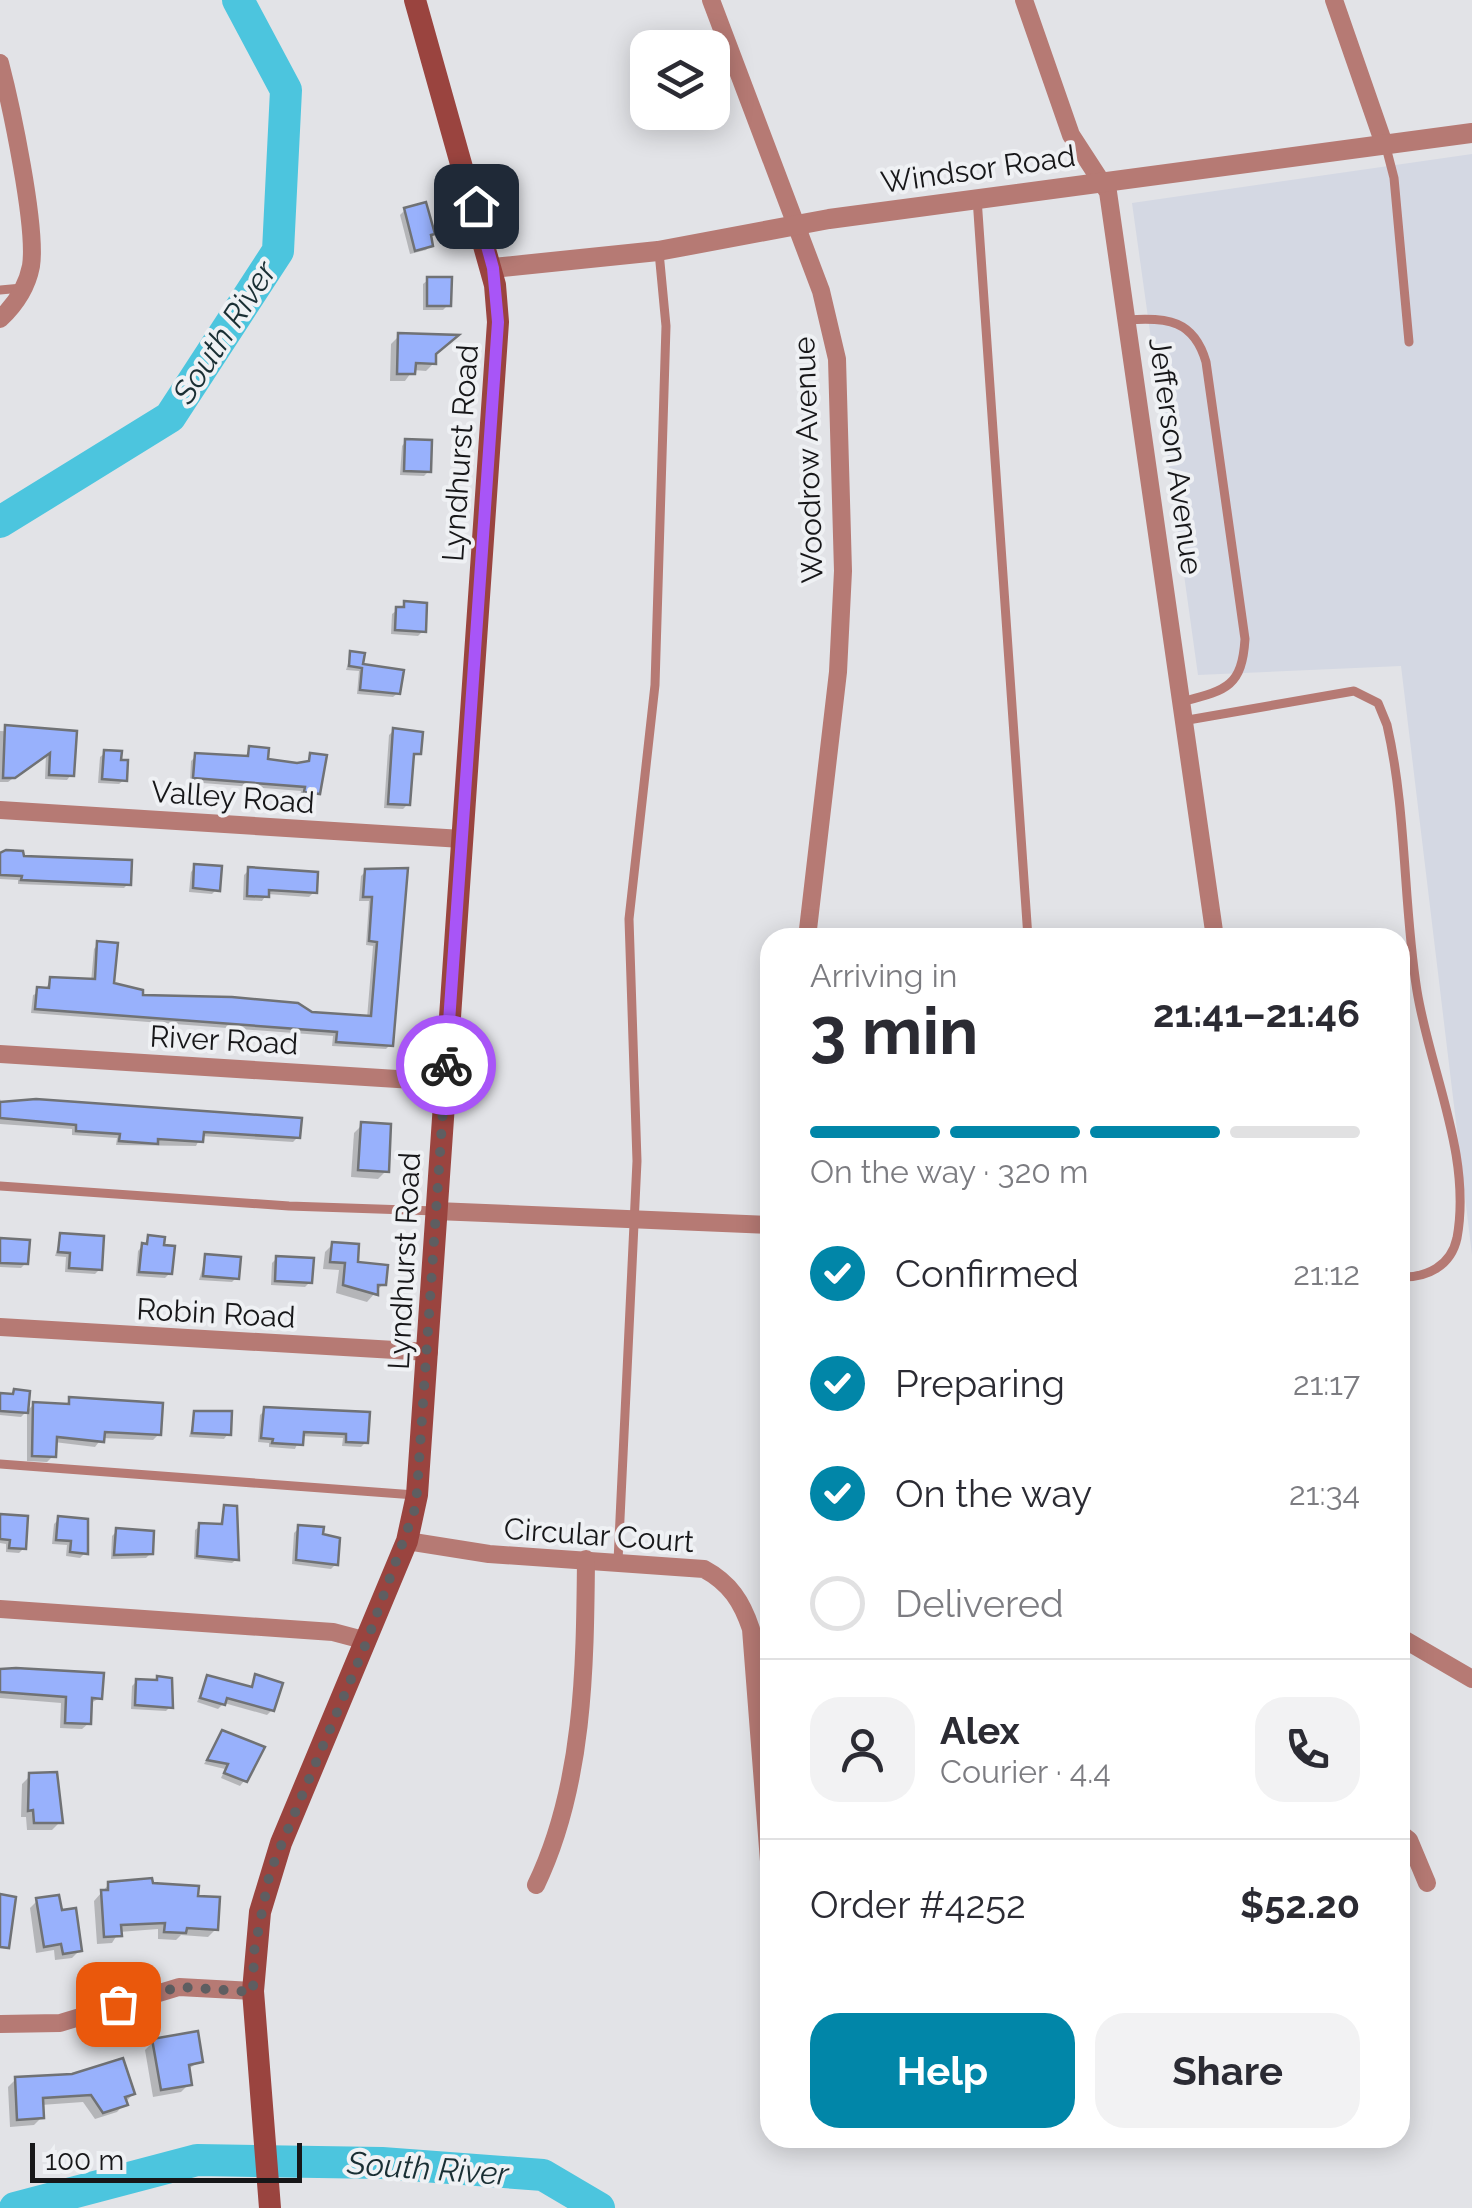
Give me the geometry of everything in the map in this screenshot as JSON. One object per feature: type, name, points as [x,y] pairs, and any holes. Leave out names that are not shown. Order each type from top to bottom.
[{"type":"main road","name":"Lyndhurst Road","points":[[270,2208],[253,1992],[254,1952],[270,1872],[407,1541],[418,1495],[498,322],[493,268],[416,0]]},
{"type":"street","name":"Woodrow Avenue","points":[[711,0],[831,325],[844,502],[838,672],[808,928]]},
{"type":"street","name":"Jefferson Avenue","points":[[1024,0],[1071,134],[1104,182],[1128,320],[1215,928]]},
{"type":"street","points":[[1334,0],[1384,144]]},
{"type":"street","points":[[0,64],[32,243],[24,287],[0,319]]},
{"type":"street","name":"Windsor Road","points":[[493,268],[658,251],[978,198],[1472,133]]},
{"type":"street","name":"Valley Road","points":[[0,810],[462,839]]},
{"type":"street","name":"River Road","points":[[0,1054],[445,1082]]},
{"type":"street","points":[[436,1211],[760,1224]]},
{"type":"street","name":"Robin Road","points":[[0,1328],[429,1352]]},
{"type":"street","name":"Circular Court","points":[[407,1541],[489,1554],[704,1569],[734,1592],[745,1610],[751,1630],[760,1746]]},
{"type":"street","points":[[536,1885],[570,1791],[578,1725],[586,1559]]},
{"type":"street","points":[[0,1609],[333,1632],[367,1641]]},
{"type":"street","points":[[1410,1643],[1472,1679]]},
{"type":"street","points":[[1410,1842],[1427,1883]]},
{"type":"street","points":[[0,2024],[60,2023],[179,1987],[253,1992]]},
{"type":"lane","points":[[1384,144],[1394,178],[1409,342]]},
{"type":"lane","points":[[978,198],[1027,928]]},
{"type":"lane","points":[[618,1561],[637,1091],[629,919],[654,685],[666,326],[658,251]]},
{"type":"lane","points":[[0,290],[24,287]]},
{"type":"lane","points":[[1128,320],[1167,317],[1184,326],[1196,336],[1206,362],[1245,639],[1243,664],[1234,680],[1221,692],[1186,711]]},
{"type":"lane","points":[[1186,711],[1354,691],[1378,703],[1387,725],[1417,988],[1452,1124],[1460,1208],[1458,1236],[1447,1260],[1422,1276],[1410,1276]]},
{"type":"lane","points":[[0,1186],[289,1206],[436,1211]]},
{"type":"lane","points":[[0,1464],[418,1495]]},
{"type":"shaded area","points":[[1472,154],[1472,1255],[1401,666],[1198,675],[1132,203]]},
{"type":"building","points":[[426,202],[435,234],[431,235],[433,246],[415,251],[404,208]]},
{"type":"building","points":[[427,277],[452,277],[451,306],[427,306]]},
{"type":"building","points":[[398,333],[459,335],[436,354],[436,364],[416,363],[415,374],[397,374]]},
{"type":"building","points":[[405,439],[432,440],[431,472],[404,471]]},
{"type":"building","points":[[404,601],[427,603],[426,632],[395,630],[396,607],[404,607]]},
{"type":"building","points":[[350,651],[365,653],[363,664],[404,670],[400,694],[360,690],[362,668],[349,666]]},
{"type":"building","points":[[5,725],[77,731],[74,776],[49,775],[50,753],[15,778],[3,778]]},
{"type":"building","points":[[393,728],[423,732],[421,754],[414,754],[410,805],[388,804]]},
{"type":"building","points":[[249,746],[269,748],[268,759],[297,763],[309,761],[310,753],[327,755],[320,794],[304,792],[305,787],[193,778],[195,753],[248,756]]},
{"type":"building","points":[[104,750],[122,751],[121,760],[128,760],[127,781],[102,779]]},
{"type":"building","points":[[23,851],[24,856],[132,860],[131,885],[21,880],[22,876],[0,875],[0,853]]},
{"type":"building","points":[[194,864],[222,866],[220,891],[193,888]]},
{"type":"building","points":[[248,867],[318,872],[317,893],[269,890],[269,897],[247,896]]},
{"type":"building","points":[[408,868],[393,1046],[336,1042],[337,1032],[35,1009],[37,987],[49,988],[50,977],[95,979],[97,941],[118,943],[114,983],[143,990],[143,995],[298,1003],[312,1012],[371,1016],[377,942],[369,941],[372,897],[363,897],[365,869]]},
{"type":"building","points":[[36,1099],[302,1118],[300,1138],[204,1132],[203,1142],[158,1139],[158,1144],[119,1141],[120,1134],[76,1131],[76,1125],[0,1118],[0,1102]]},
{"type":"building","points":[[361,1122],[391,1124],[389,1172],[358,1170]]},
{"type":"building","points":[[60,1233],[104,1236],[102,1270],[69,1268],[70,1253],[58,1252]]},
{"type":"building","points":[[148,1235],[165,1237],[164,1245],[175,1246],[172,1274],[139,1272],[142,1243],[147,1244]]},
{"type":"building","points":[[0,1238],[30,1240],[28,1264],[0,1263]]},
{"type":"building","points":[[332,1242],[359,1244],[358,1262],[388,1265],[386,1285],[378,1285],[378,1295],[343,1285],[345,1263],[330,1262]]},
{"type":"building","points":[[205,1254],[241,1257],[239,1279],[203,1276]]},
{"type":"building","points":[[276,1256],[314,1258],[312,1283],[275,1281]]},
{"type":"building","points":[[14,1389],[30,1391],[28,1413],[0,1411],[0,1393],[13,1394]]},
{"type":"building","points":[[69,1397],[163,1403],[161,1435],[105,1432],[104,1442],[57,1437],[56,1457],[32,1456],[33,1402],[69,1404]]},
{"type":"building","points":[[264,1407],[370,1412],[368,1443],[346,1442],[346,1434],[304,1432],[303,1445],[272,1443],[273,1439],[261,1438]]},
{"type":"building","points":[[194,1411],[232,1411],[231,1435],[192,1433]]},
{"type":"building","points":[[224,1505],[237,1506],[239,1560],[197,1556],[199,1523],[222,1524]]},
{"type":"building","points":[[0,1514],[28,1516],[26,1549],[9,1548],[10,1540],[0,1539]]},
{"type":"building","points":[[58,1516],[88,1519],[88,1554],[70,1552],[71,1541],[56,1540]]},
{"type":"building","points":[[298,1525],[324,1527],[323,1534],[340,1538],[338,1565],[296,1560]]},
{"type":"building","points":[[116,1528],[154,1531],[153,1554],[114,1555]]},
{"type":"building","points":[[0,1669],[104,1673],[102,1699],[92,1698],[91,1724],[65,1723],[66,1697],[0,1692]]},
{"type":"building","points":[[255,1674],[283,1683],[274,1711],[227,1698],[225,1705],[200,1698],[207,1675],[252,1687]]},
{"type":"building","points":[[157,1676],[172,1678],[173,1708],[135,1705],[136,1679],[157,1680]]},
{"type":"building","points":[[222,1730],[265,1747],[247,1782],[224,1773],[228,1764],[207,1760]]},
{"type":"building","points":[[57,1772],[63,1823],[34,1823],[33,1810],[28,1811],[29,1773]]},
{"type":"building","points":[[152,1878],[153,1883],[199,1886],[198,1896],[220,1897],[218,1930],[187,1928],[186,1933],[164,1932],[165,1923],[121,1925],[122,1936],[104,1937],[101,1890],[108,1890],[108,1882]]},
{"type":"building","points":[[0,1894],[16,1897],[9,1948],[0,1947]]},
{"type":"building","points":[[59,1895],[62,1910],[76,1908],[82,1951],[63,1954],[61,1944],[44,1947],[36,1898]]},
{"type":"building","points":[[198,2031],[203,2062],[189,2065],[192,2085],[161,2090],[152,2039]]},
{"type":"building","points":[[123,2058],[135,2094],[125,2097],[128,2105],[103,2113],[91,2095],[43,2098],[44,2118],[17,2120],[15,2077],[72,2074]]},
{"type":"waterway","name":"South River","points":[[0,522],[170,417],[278,251],[286,90],[238,0]]},
{"type":"waterway","name":"South River","points":[[15,2208],[197,2160],[382,2163],[543,2175],[599,2208]]},
{"type":"way so far","points":[[118,2004],[179,1987],[253,1992],[254,1952],[270,1872],[407,1541],[416,1506],[425,1424],[446,1065]]},
{"type":"route","points":[[446,1065],[498,322],[493,268],[476,206]]}]
